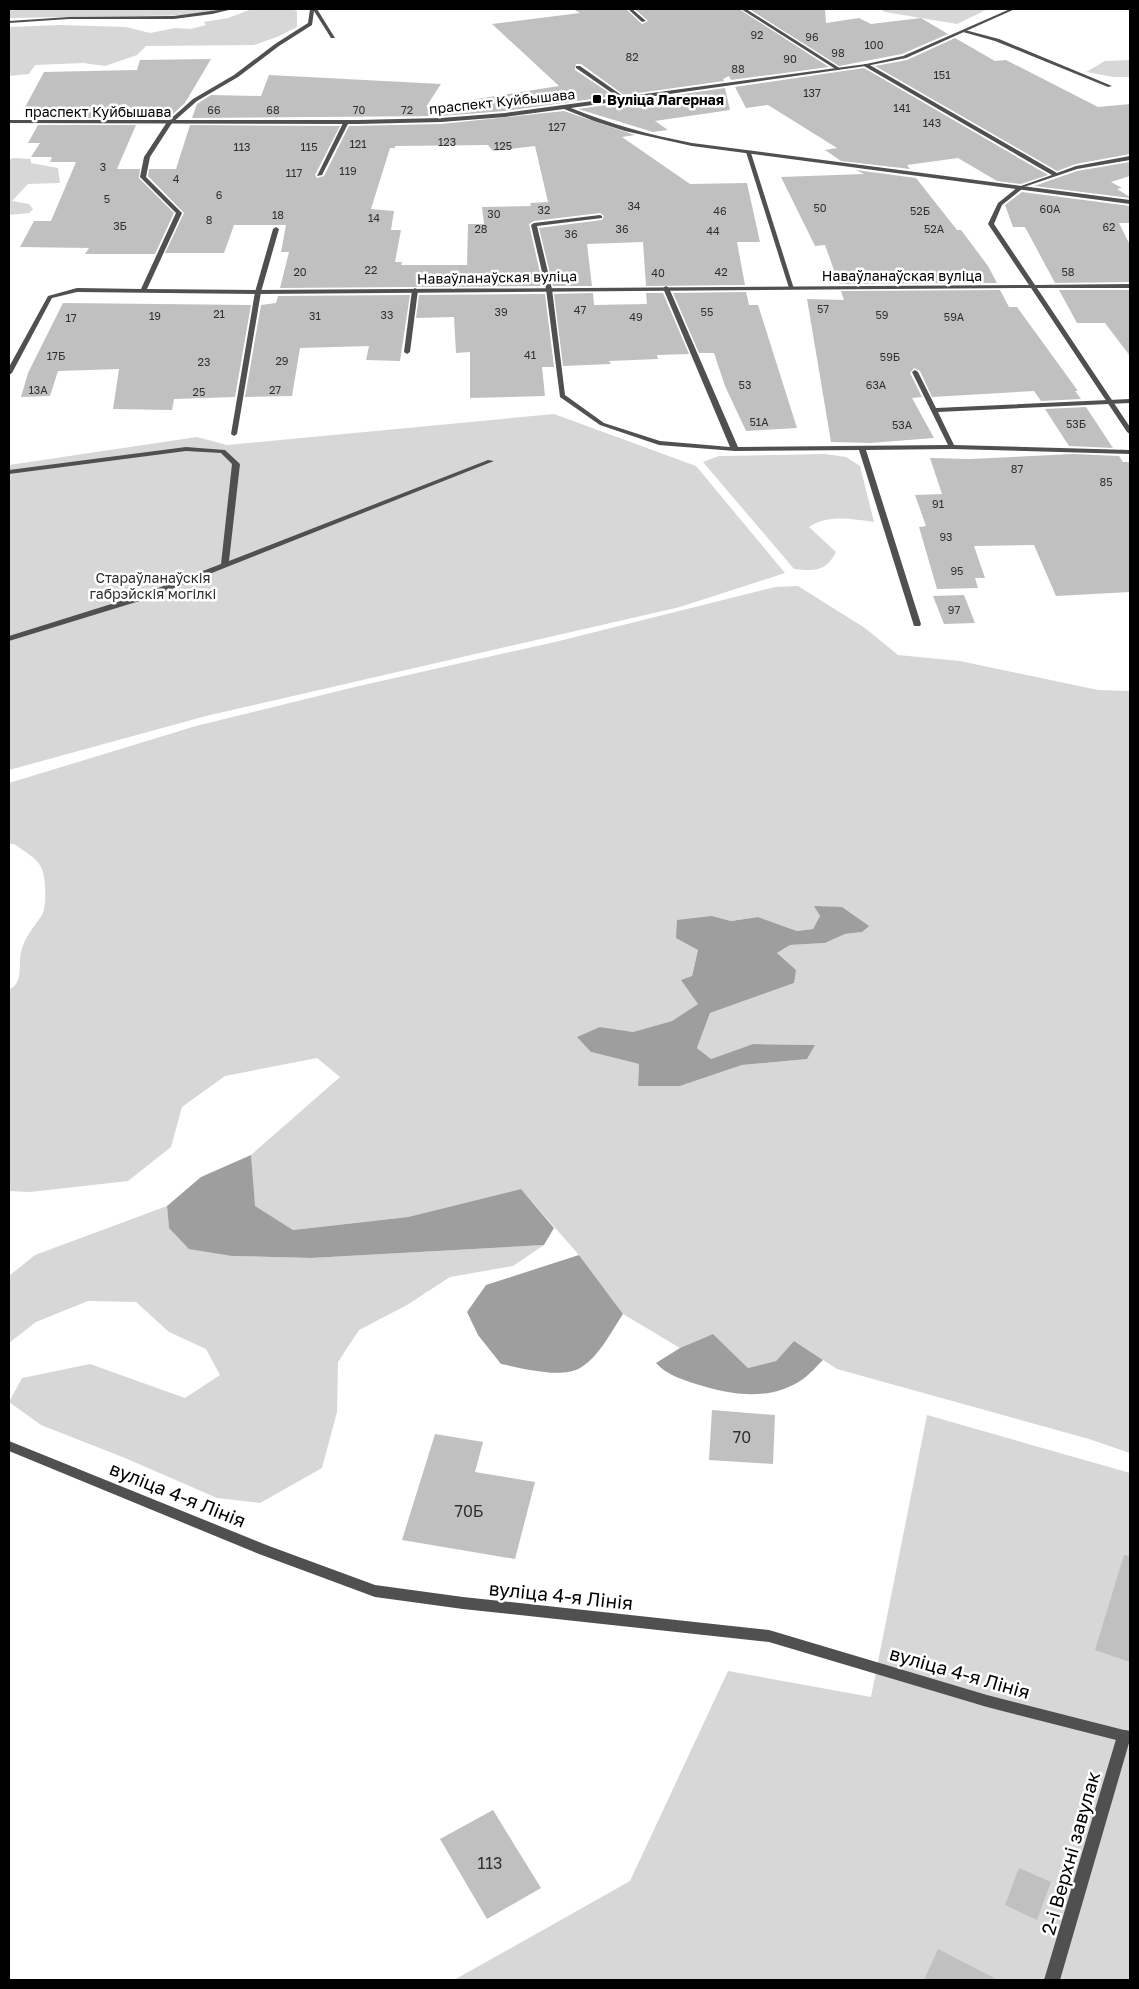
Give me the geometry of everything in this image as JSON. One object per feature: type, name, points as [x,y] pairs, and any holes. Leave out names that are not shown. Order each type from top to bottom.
[{"type":"street","points":[[9,22],[75,18],[158,19],[209,14],[231,9]]},
{"type":"street","points":[[313,9],[333,37]]},
{"type":"street","points":[[144,289],[179,213],[143,177],[148,157],[169,123],[195,100],[236,76],[310,24],[313,9]]},
{"type":"street","points":[[630,9],[644,21]]},
{"type":"street","points":[[743,9],[840,69]]},
{"type":"street","name":"праспект Куйбышава","points":[[9,122],[169,123],[442,120],[564,107],[840,69],[904,57],[1013,9]]},
{"type":"street","points":[[965,31],[997,40],[1110,86]]},
{"type":"street","points":[[866,65],[1055,174]]},
{"type":"street","points":[[578,67],[624,100]]},
{"type":"street","points":[[564,107],[619,129],[748,153],[1130,202]]},
{"type":"street","points":[[319,175],[346,122]]},
{"type":"street","points":[[748,153],[792,288]]},
{"type":"street","points":[[1130,158],[1076,168],[1020,188],[1000,204],[990,224],[1130,432]]},
{"type":"street","points":[[600,218],[534,225],[549,289],[562,396],[602,424],[659,443],[735,449],[952,447],[1130,452]]},
{"type":"street","points":[[234,434],[258,292],[276,229]]},
{"type":"street","name":"Наваўланаўская вуліца","points":[[9,374],[50,297],[77,290],[144,289],[258,292],[1130,286]]},
{"type":"street","points":[[666,288],[735,449]]},
{"type":"street","points":[[407,352],[416,290]]},
{"type":"street","points":[[915,372],[952,447]]},
{"type":"street","points":[[934,410],[1130,401]]},
{"type":"street","points":[[9,472],[186,449],[223,451],[236,464],[225,564]]},
{"type":"street","points":[[862,449],[917,624]]},
{"type":"street","points":[[9,639],[143,597],[490,461]]},
{"type":"street","name":"вуліца 4-я Лінія","points":[[9,1446],[264,1550],[375,1591],[463,1603],[769,1636],[986,1700],[1127,1736]]},
{"type":"street","name":"2-і Верхні завулак","points":[[1052,1980],[1127,1736]]},
{"type":"green space","points":[[9,9],[223,9],[203,15],[9,18]]},
{"type":"green space","points":[[252,9],[291,9],[297,11],[297,27],[277,37],[254,45],[146,46],[137,55],[105,66],[83,63],[35,65],[29,74],[9,76],[9,27],[60,25],[126,27],[150,33],[175,28],[191,29],[206,25],[204,22],[228,18]]},
{"type":"green space","points":[[880,9],[988,9],[957,24],[885,12]]},
{"type":"green space","points":[[1130,60],[1130,77],[1114,77],[1086,72],[1105,61]]},
{"type":"green space","points":[[9,159],[31,159],[31,163],[58,168],[60,183],[28,184],[12,201],[29,204],[33,209],[29,213],[9,215]]},
{"type":"green space","name":"Стараўланаўскія габрэйскія могілкі","points":[[554,414],[696,466],[785,573],[680,607],[206,716],[9,770],[9,465],[197,437],[227,445]]},
{"type":"green space","points":[[825,454],[846,457],[860,466],[874,522],[840,518],[824,520],[809,527],[836,552],[824,567],[813,570],[794,569],[703,462],[719,456]]},
{"type":"green space","points":[[798,586],[865,628],[898,655],[960,661],[1098,690],[1130,691],[1130,1453],[1089,1439],[837,1369],[794,1341],[776,1361],[748,1368],[713,1334],[680,1348],[623,1314],[579,1255],[521,1189],[408,1217],[293,1230],[254,1206],[251,1155],[340,1077],[317,1058],[225,1076],[182,1107],[171,1147],[128,1181],[30,1192],[9,1191],[9,989],[17,983],[19,978],[20,957],[24,942],[44,911],[45,891],[43,871],[39,864],[33,857],[14,844],[9,844],[9,783],[196,726],[359,686],[555,642],[775,587]],"holes":[[[815,907],[862,932],[845,934],[825,943],[790,945],[777,953],[794,983],[710,1013],[697,1048],[711,1059],[753,1044],[814,1045],[807,1059],[742,1065],[680,1086],[638,1086],[639,1064],[591,1052],[600,1027],[633,1032],[672,1021],[698,1004],[692,976],[698,950],[712,916],[731,921],[758,917],[797,931],[813,929],[820,916]]]},
{"type":"green space","points":[[167,1206],[169,1228],[232,1256],[311,1258],[544,1245],[513,1266],[450,1277],[407,1305],[359,1330],[338,1362],[337,1412],[322,1468],[260,1503],[217,1498],[125,1458],[41,1425],[9,1402],[22,1378],[90,1364],[185,1398],[220,1375],[206,1349],[169,1332],[136,1302],[88,1301],[36,1322],[9,1343],[9,1276],[35,1255]]},
{"type":"green space","points":[[927,1415],[1130,1473],[1130,1980],[454,1980],[630,1881],[728,1671],[871,1697]]},
{"type":"shaded area","points":[[814,906],[842,907],[869,926],[862,932],[845,934],[825,943],[790,945],[777,953],[796,970],[794,983],[710,1013],[697,1048],[711,1059],[753,1044],[815,1045],[807,1059],[742,1065],[680,1086],[638,1086],[639,1064],[591,1052],[577,1037],[600,1027],[633,1032],[672,1021],[698,1004],[681,980],[692,976],[698,950],[676,938],[677,920],[712,916],[731,921],[758,917],[797,931],[813,929],[820,916]]},
{"type":"shaded area","points":[[251,1155],[255,1206],[293,1230],[408,1217],[521,1189],[554,1228],[544,1245],[311,1258],[232,1256],[189,1249],[169,1228],[167,1206],[201,1177]]},
{"type":"shaded area","points":[[579,1255],[623,1314],[604,1344],[580,1368],[563,1373],[541,1372],[501,1364],[478,1335],[467,1312],[486,1285]]},
{"type":"shaded area","points":[[713,1334],[748,1368],[776,1361],[794,1341],[823,1360],[806,1377],[790,1386],[764,1394],[737,1393],[709,1388],[670,1374],[656,1363],[680,1348]]},
{"type":"building","points":[[573,9],[626,9],[642,24],[648,21],[635,9],[739,9],[829,67],[731,80],[729,76],[723,79],[724,81],[624,95],[581,64],[576,64],[575,70],[614,96],[505,111],[441,116],[192,118],[197,104],[211,95],[261,96],[269,75],[441,84],[426,107],[559,86],[492,24],[580,13]]},
{"type":"building","points":[[749,9],[825,9],[826,23],[859,18],[871,24],[921,18],[948,34],[902,54],[839,66]]},
{"type":"building","points":[[955,38],[995,61],[1006,60],[1098,107],[1130,104],[1130,154],[1076,164],[1057,171],[875,66],[907,60]]},
{"type":"building","points":[[211,59],[185,103],[173,114],[142,113],[140,118],[41,118],[45,111],[23,111],[44,72],[137,70],[140,60]]},
{"type":"building","points":[[864,68],[1048,175],[1021,184],[997,181],[958,158],[907,165],[910,169],[841,161],[825,150],[837,148],[768,105],[746,108],[735,87]]},
{"type":"building","points":[[725,88],[730,110],[655,121],[668,130],[653,132],[578,109]]},
{"type":"building","points":[[564,111],[635,135],[622,137],[690,184],[747,183],[760,242],[737,242],[745,285],[646,286],[643,242],[587,244],[592,286],[553,286],[539,228],[602,220],[604,216],[600,213],[534,221],[529,224],[543,286],[280,288],[289,252],[281,252],[286,225],[234,225],[224,253],[165,253],[184,213],[148,176],[149,169],[176,169],[190,125],[340,126],[315,175],[317,178],[324,176],[349,126],[441,124]],"holes":[[[488,145],[493,151],[535,146],[548,202],[530,203],[531,206],[482,207],[484,224],[468,224],[467,265],[401,265],[402,262],[395,262],[401,230],[391,230],[394,211],[371,209],[390,148],[395,148],[395,146]]]},
{"type":"building","points":[[38,125],[136,125],[117,169],[140,169],[139,178],[174,213],[155,254],[85,254],[89,248],[20,247],[34,221],[51,221],[76,162],[50,162],[52,157],[31,157],[40,143],[28,143]]},
{"type":"building","points":[[1130,162],[1130,176],[1111,182],[1122,188],[1117,189],[1130,198],[1034,186],[1077,171]]},
{"type":"building","points":[[856,170],[916,178],[957,230],[961,230],[988,266],[997,283],[839,284],[825,245],[815,246],[781,177],[864,174]]},
{"type":"building","points":[[1022,192],[1130,206],[1130,223],[1119,223],[1130,245],[1130,282],[1055,283],[1025,227],[1013,227],[1005,205]]},
{"type":"building","points":[[1000,290],[1009,307],[1017,307],[1078,391],[1075,391],[1081,399],[1041,401],[1034,391],[932,397],[920,371],[914,368],[910,373],[922,397],[912,398],[934,438],[870,443],[831,442],[807,299],[844,300],[841,291]]},
{"type":"building","points":[[1059,290],[1130,290],[1130,356],[1105,323],[1077,323]]},
{"type":"building","points":[[746,292],[749,305],[758,305],[797,428],[746,431],[725,386],[714,353],[699,353],[673,293]]},
{"type":"building","points":[[593,293],[594,305],[647,304],[646,293],[663,293],[689,354],[657,355],[658,359],[609,361],[611,364],[563,366],[554,294]]},
{"type":"building","points":[[545,294],[554,367],[542,367],[545,396],[470,398],[470,352],[456,353],[454,317],[416,318],[419,295]]},
{"type":"building","points":[[410,295],[400,361],[366,360],[369,346],[300,348],[292,396],[245,397],[261,305],[276,303],[278,296]]},
{"type":"building","points":[[63,303],[251,305],[235,397],[174,399],[172,410],[113,409],[119,369],[58,371],[50,396],[21,397],[28,373]]},
{"type":"building","points":[[1086,407],[1113,448],[1069,446],[1045,409]]},
{"type":"building","points":[[1074,454],[1119,456],[1123,462],[1130,462],[1130,592],[1056,596],[1034,545],[974,546],[985,578],[975,578],[978,588],[937,589],[919,527],[926,526],[915,495],[942,494],[930,458],[970,459]]},
{"type":"building","points":[[964,595],[975,623],[944,624],[933,596]]},
{"type":"building","points":[[712,1410],[775,1415],[773,1464],[709,1460]]},
{"type":"building","points":[[435,1434],[483,1442],[475,1472],[535,1482],[515,1559],[402,1540]]},
{"type":"building","points":[[1124,1555],[1130,1556],[1130,1662],[1095,1650]]},
{"type":"building","points":[[493,1810],[541,1888],[487,1919],[440,1839]]},
{"type":"building","points":[[1019,1868],[1051,1882],[1037,1920],[1005,1905]]},
{"type":"building","points":[[938,1949],[998,1980],[924,1980]]},
{"type":"place","name":"Вуліца Лагерная","points":[[597,99]]}]
